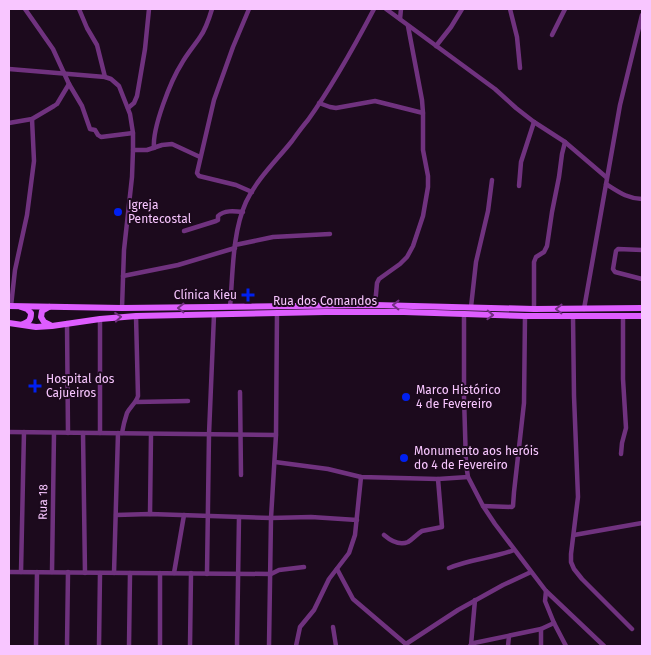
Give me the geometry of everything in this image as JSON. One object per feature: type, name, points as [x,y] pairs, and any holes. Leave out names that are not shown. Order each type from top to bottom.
[{"type":"main road","name":"Rua dos Comandos","points":[[13,306],[122,308],[375,305],[534,309],[642,308]]},
{"type":"main road","points":[[13,306],[29,311],[31,317],[26,323],[16,325]]},
{"type":"main road","points":[[50,306],[42,311],[41,317],[44,322],[52,326]]},
{"type":"main road","name":"Rua dos Comandos","points":[[9,323],[36,327],[136,316],[277,313],[404,312],[573,317],[642,316]]},
{"type":"street","points":[[25,9],[53,48],[64,74],[82,106],[90,128],[95,130],[100,137],[133,133]]},
{"type":"street","points":[[79,9],[87,28],[98,45],[105,77]]},
{"type":"street","points":[[128,108],[134,103],[137,96],[145,49],[148,9]]},
{"type":"street","points":[[154,148],[156,128],[176,75],[206,28],[212,9]]},
{"type":"street","points":[[249,9],[214,100],[197,171],[199,176],[236,185],[252,192]]},
{"type":"street","points":[[230,307],[235,246],[243,212],[252,192],[319,103],[374,9]]},
{"type":"street","points":[[386,9],[495,89],[534,122],[565,142],[606,177]]},
{"type":"street","points":[[400,19],[401,9]]},
{"type":"street","points":[[436,46],[462,9]]},
{"type":"street","points":[[510,9],[517,37],[520,68]]},
{"type":"street","points":[[552,35],[565,9]]},
{"type":"street","points":[[584,309],[620,104],[642,15]]},
{"type":"street","points":[[375,305],[379,279],[396,268],[407,257],[413,246],[423,216],[428,187],[423,150],[423,114],[408,26]]},
{"type":"street","points":[[9,69],[105,77],[111,79],[119,86],[128,108],[133,133],[132,177],[124,250],[122,308]]},
{"type":"street","points":[[9,123],[32,119],[56,105],[69,84]]},
{"type":"street","points":[[319,103],[336,108],[375,101],[423,114]]},
{"type":"street","points":[[13,306],[15,270],[27,214],[34,161],[32,119]]},
{"type":"street","points":[[519,186],[523,156],[534,122]]},
{"type":"street","points":[[534,309],[534,259],[544,252],[547,246],[565,142]]},
{"type":"street","points":[[133,150],[147,150],[172,144],[200,157]]},
{"type":"street","points":[[471,307],[476,262],[488,211],[492,180]]},
{"type":"street","points":[[606,184],[631,198],[642,198]]},
{"type":"street","points":[[184,231],[216,221],[219,214],[233,211],[243,212]]},
{"type":"street","points":[[123,276],[178,265],[235,246],[273,237],[330,234]]},
{"type":"street","points":[[642,250],[618,249],[613,269],[615,272],[642,279]]},
{"type":"street","points":[[269,646],[271,518],[276,435],[277,313]]},
{"type":"street","points":[[464,314],[464,397],[468,477],[495,524],[546,591],[604,646]]},
{"type":"street","points":[[206,574],[214,315]]},
{"type":"street","points":[[114,573],[120,433],[127,415],[138,396],[136,316]]},
{"type":"street","points":[[483,506],[512,508],[513,506],[524,403],[525,316]]},
{"type":"street","points":[[621,454],[626,428],[623,316]]},
{"type":"street","points":[[573,317],[578,497],[571,554],[572,562],[582,579],[632,629]]},
{"type":"street","points":[[100,319],[100,433]]},
{"type":"street","points":[[67,323],[68,433]]},
{"type":"street","points":[[240,392],[240,475]]},
{"type":"street","points":[[136,402],[188,401]]},
{"type":"street","points":[[9,432],[276,435]]},
{"type":"street","points":[[21,572],[24,432]]},
{"type":"street","name":"Rua 18","points":[[52,572],[54,433]]},
{"type":"street","points":[[83,433],[85,573]]},
{"type":"street","points":[[150,434],[150,514]]},
{"type":"street","points":[[275,462],[328,469],[361,477],[438,479],[468,477]]},
{"type":"street","points":[[296,646],[300,628],[314,610],[323,590],[349,553],[354,539],[357,520],[361,477]]},
{"type":"street","points":[[384,535],[391,541],[400,543],[409,541],[419,532],[442,527],[438,479]]},
{"type":"street","points":[[116,515],[311,517],[357,520]]},
{"type":"street","points":[[174,573],[184,515]]},
{"type":"street","points":[[238,646],[239,517]]},
{"type":"street","points":[[574,535],[642,523]]},
{"type":"street","points":[[449,568],[463,563],[502,555],[514,550]]},
{"type":"street","points":[[9,572],[271,574],[279,570],[304,568]]},
{"type":"street","points":[[337,569],[353,599],[407,645],[475,600],[532,572]]},
{"type":"street","points":[[36,646],[37,572]]},
{"type":"street","points":[[67,646],[68,572]]},
{"type":"street","points":[[99,646],[100,573]]},
{"type":"street","points":[[129,646],[130,573]]},
{"type":"street","points":[[160,573],[160,646]]},
{"type":"street","points":[[190,646],[192,573]]},
{"type":"street","points":[[546,591],[545,602],[566,646]]},
{"type":"street","points":[[471,646],[475,600]]},
{"type":"street","points":[[471,646],[474,643],[541,629],[554,623]]},
{"type":"street","points":[[334,627],[336,646]]},
{"type":"street","points":[[541,629],[542,646]]},
{"type":"street","points":[[508,646],[509,636]]},
{"type":"place","name":"Igreja Pentecostal","points":[[118,212]]},
{"type":"place","name":"Clínica Kieu","points":[[248,295]]},
{"type":"place","name":"Hospital dos Cajueiros","points":[[35,386]]},
{"type":"place","name":"Marco Histórico 4 de Fevereiro","points":[[406,397]]},
{"type":"place","name":"Monumento aos heróis do 4 de Fevereiro","points":[[404,458]]}]
